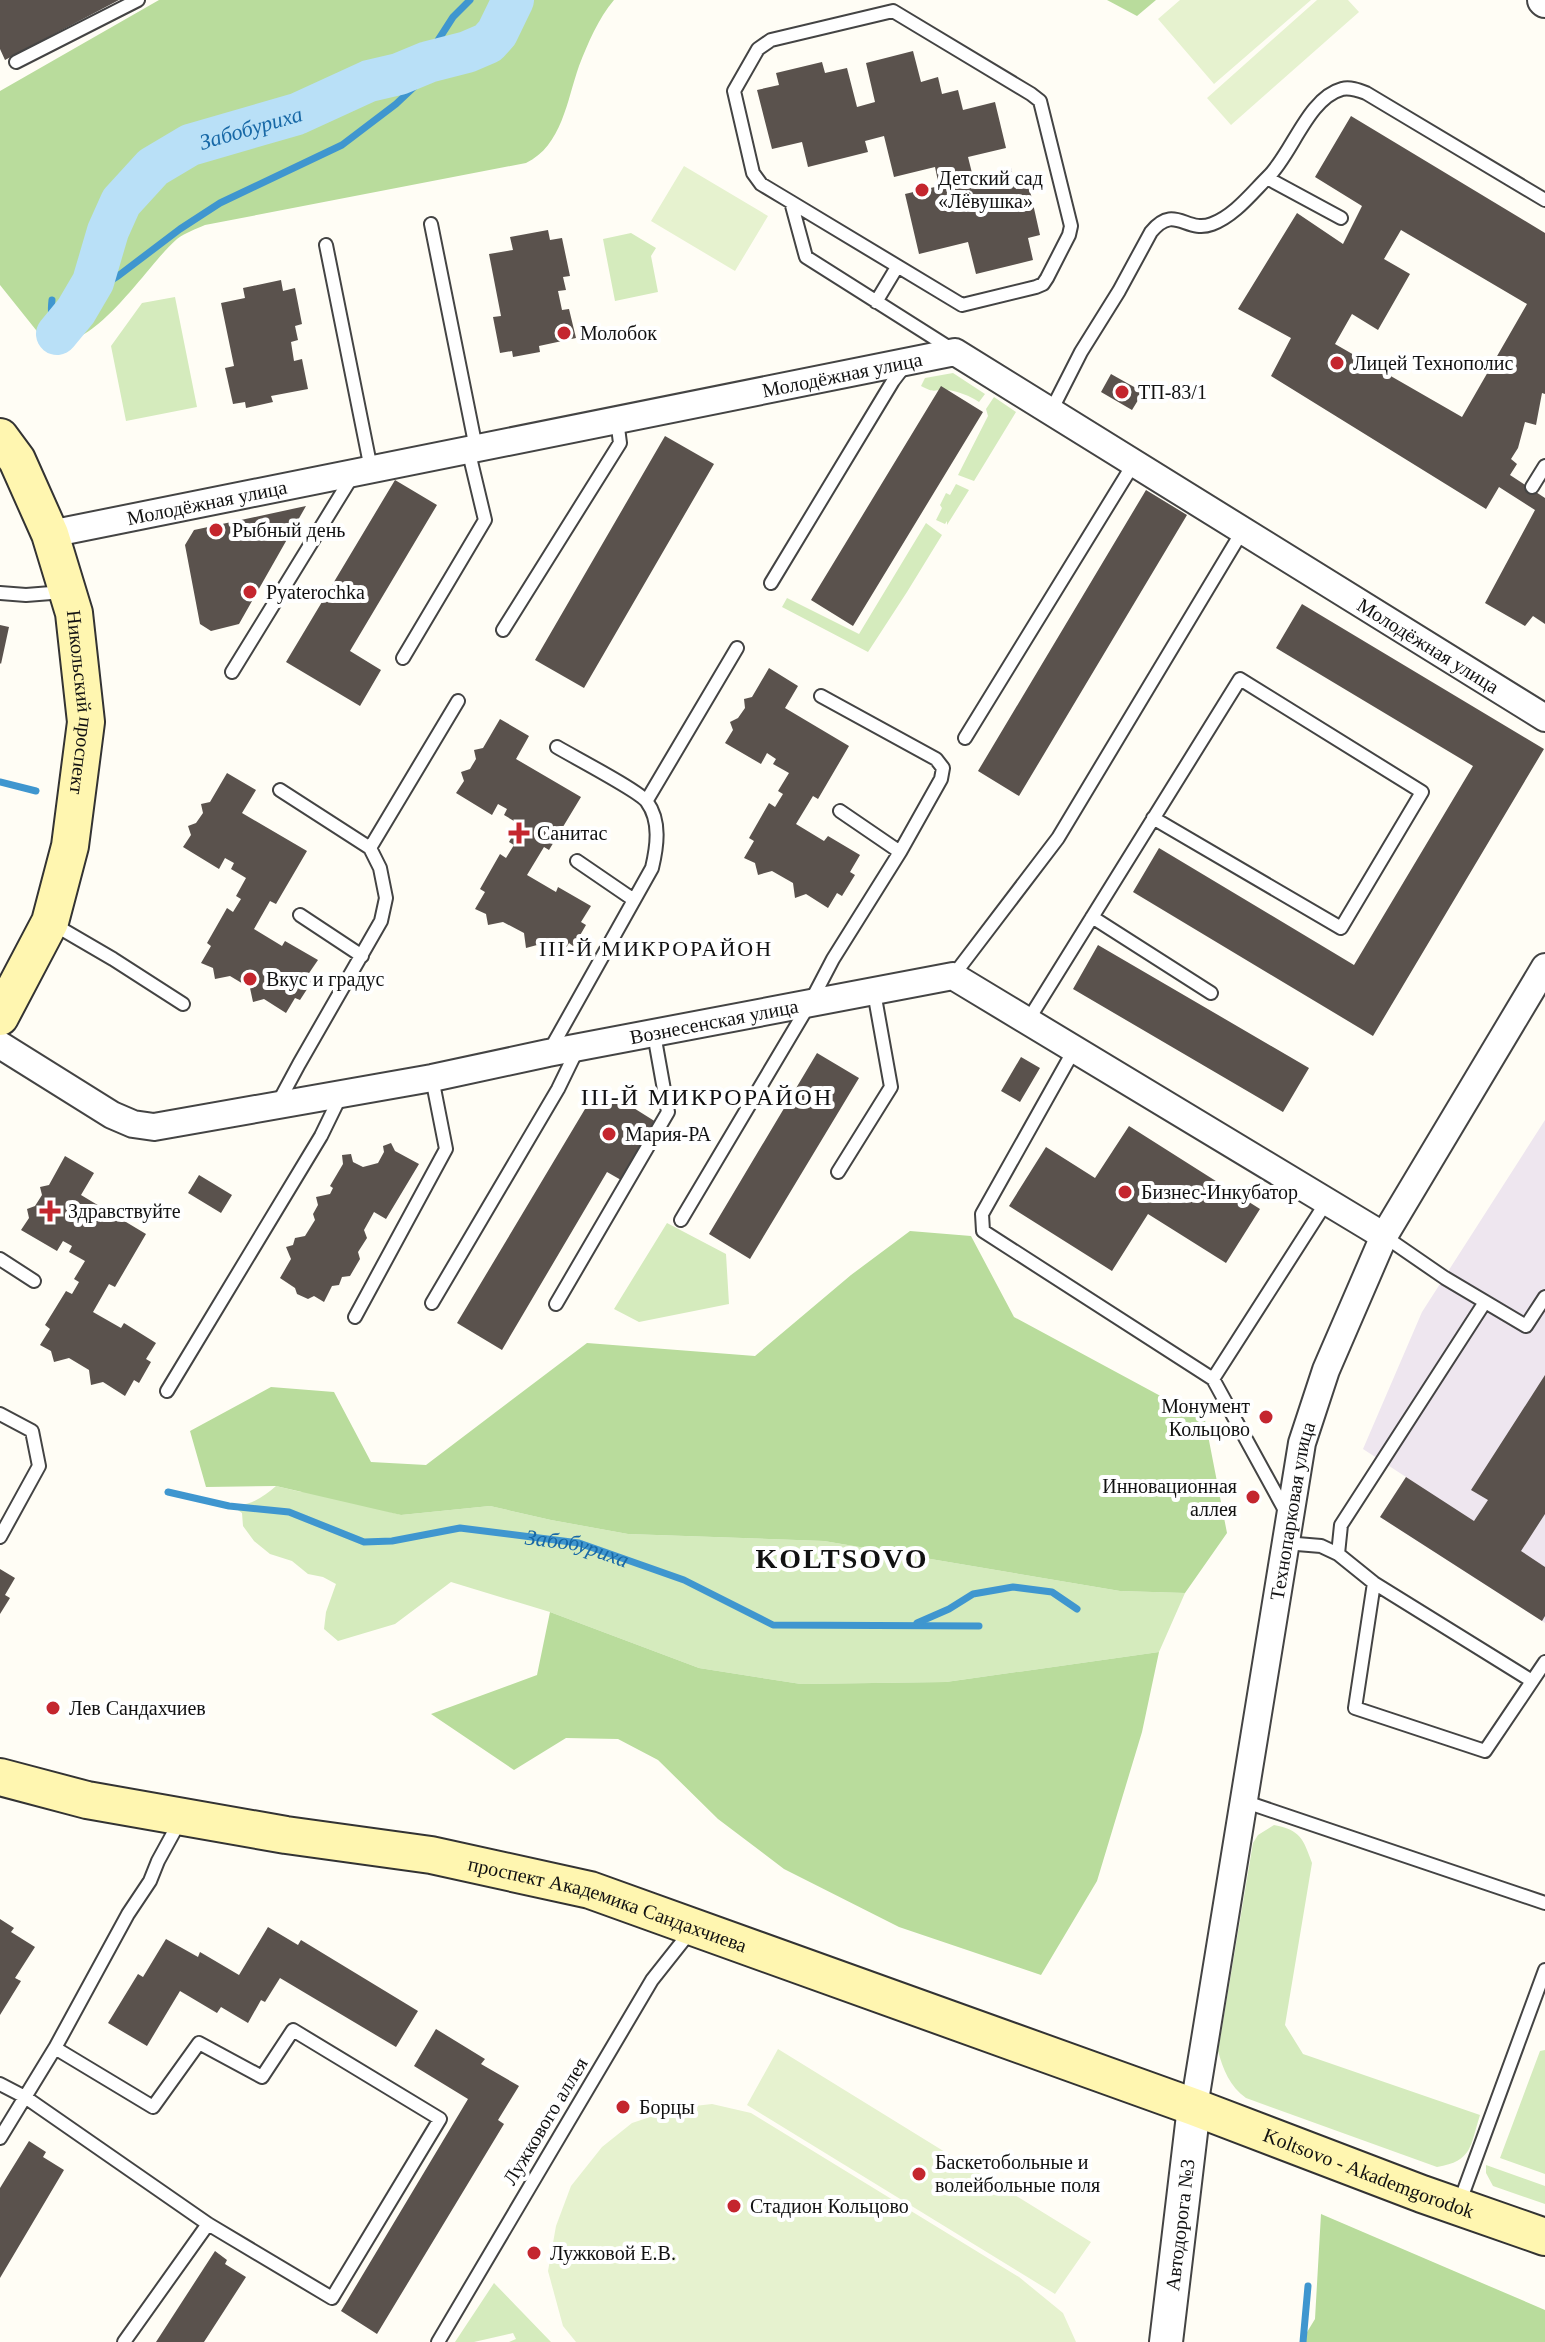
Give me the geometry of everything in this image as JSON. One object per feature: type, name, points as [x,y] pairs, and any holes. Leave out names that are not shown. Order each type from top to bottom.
[{"type":"main road","name":"Никольский проспект","points":[[0,437],[17,460],[50,534],[74,613],[86,722],[70,846],[50,922],[0,1017]]},
{"type":"main road","name":"проспект Академика Сандахчиева","points":[[0,1777],[87,1800],[286,1835],[431,1855],[590,1890],[1194,2107]]},
{"type":"main road","name":"Koltsovo - Akademgorodok","points":[[1194,2107],[1545,2237]]},
{"type":"street","name":"Молодёжная улица","points":[[50,534],[955,352],[1545,718]]},
{"type":"street","name":"Технопарковая улица","points":[[1194,2107],[1302,1443],[1326,1370],[1384,1236],[1545,967]]},
{"type":"street","name":"Вознесенская улица","points":[[0,1045],[112,1115],[133,1124],[154,1127],[432,1078],[953,976]]},
{"type":"street","points":[[953,976],[1384,1236]]},
{"type":"street","name":"Автодорога №3","points":[[1166,2342],[1194,2107]]},
{"type":"lane","points":[[16,62],[138,0]]},
{"type":"lane","points":[[893,11],[1040,101],[1071,226],[1043,284],[962,305],[791,202],[756,180],[734,98],[736,85],[758,49],[771,40],[893,11]]},
{"type":"lane","points":[[1051,411],[1081,352],[1158,223],[1175,218],[1195,226],[1214,224],[1231,214],[1267,178],[1317,106],[1342,89],[1366,93],[1545,200]]},
{"type":"lane","points":[[1267,178],[1341,218]]},
{"type":"lane","points":[[791,202],[806,257],[955,352]]},
{"type":"lane","points":[[403,658],[485,520],[431,224]]},
{"type":"lane","points":[[232,672],[362,471],[326,245]]},
{"type":"lane","points":[[876,302],[897,267]]},
{"type":"lane","points":[[771,583],[908,361]]},
{"type":"lane","points":[[503,630],[620,443],[617,420]]},
{"type":"lane","points":[[965,738],[1134,463]]},
{"type":"lane","points":[[1532,487],[1545,466]]},
{"type":"lane","points":[[953,976],[1058,838],[1243,530]]},
{"type":"lane","points":[[0,593],[67,592]]},
{"type":"lane","points":[[647,800],[737,648]]},
{"type":"lane","points":[[1027,1022],[1153,818],[1240,679],[1422,792],[1341,928],[1153,818]]},
{"type":"lane","points":[[681,1220],[941,779],[943,768],[936,759],[821,696]]},
{"type":"lane","points":[[370,848],[458,701]]},
{"type":"lane","points":[[548,1053],[652,868],[658,843],[647,800],[557,747]]},
{"type":"lane","points":[[277,1106],[381,921],[386,898],[380,868],[370,848],[280,790]]},
{"type":"lane","points":[[840,811],[900,852]]},
{"type":"lane","points":[[577,861],[634,900]]},
{"type":"lane","points":[[300,915],[362,956]]},
{"type":"lane","points":[[1092,917],[1211,993]]},
{"type":"lane","points":[[50,922],[183,1004]]},
{"type":"lane","points":[[838,1172],[891,1087],[874,992]]},
{"type":"lane","points":[[556,1304],[668,1112],[654,1034]]},
{"type":"lane","points":[[432,1303],[558,1089],[578,1048]]},
{"type":"lane","points":[[1074,1050],[982,1214],[983,1231],[1213,1379],[1289,1517]]},
{"type":"lane","points":[[355,1317],[446,1149],[432,1078]]},
{"type":"lane","points":[[167,1391],[321,1136],[341,1094]]},
{"type":"lane","points":[[1213,1379],[1327,1201]]},
{"type":"lane","points":[[1384,1236],[1445,1278],[1526,1326],[1545,1297]]},
{"type":"lane","points":[[0,1259],[34,1281]]},
{"type":"lane","points":[[1338,1554],[1341,1525],[1485,1302]]},
{"type":"lane","points":[[0,1414],[32,1431],[39,1466],[0,1537]]},
{"type":"lane","points":[[1285,1543],[1321,1546],[1338,1554],[1374,1583],[1532,1681]]},
{"type":"lane","points":[[1374,1583],[1355,1708],[1485,1751],[1545,1662]]},
{"type":"lane","points":[[1243,1801],[1545,1903]]},
{"type":"lane","points":[[0,2138],[150,1881],[182,1816]]},
{"type":"lane","name":"Лужкового аллея","points":[[438,2342],[652,1980],[695,1926]]},
{"type":"lane","points":[[1458,2207],[1545,1970]]},
{"type":"lane","points":[[0,2084],[25,2097],[208,2224],[332,2298],[440,2119],[293,2030],[262,2077],[199,2043],[153,2107],[55,2048]]},
{"type":"lane","points":[[124,2342],[208,2224]]},
{"type":"shaded area","points":[[1545,1120],[1545,1623],[1380,1517],[1406,1477],[1363,1449],[1422,1312]]},
{"type":"green space","points":[[159,0],[614,0],[598,23],[586,49],[555,134],[538,155],[526,163],[205,225],[177,239],[116,307],[80,337],[62,343],[44,340],[0,285],[0,91]]},
{"type":"green space","points":[[1107,0],[1156,0],[1137,16]]},
{"type":"green space","points":[[1180,0],[1311,0],[1214,84],[1158,19]]},
{"type":"green space","points":[[1317,0],[1348,0],[1359,12],[1231,125],[1207,98]]},
{"type":"green space","points":[[684,166],[768,216],[735,271],[651,221]]},
{"type":"green space","points":[[631,233],[656,248],[651,256],[658,292],[615,301],[603,239]]},
{"type":"green space","points":[[175,297],[197,407],[126,421],[111,346],[142,303]]},
{"type":"green space","points":[[953,373],[985,394],[979,402],[955,391],[932,391],[921,386],[925,378]]},
{"type":"green space","points":[[994,397],[1016,412],[974,481],[958,475],[988,416],[986,409]]},
{"type":"green space","points":[[956,484],[969,490],[947,525],[947,521],[945,524],[936,520],[946,493],[950,495]]},
{"type":"green space","points":[[926,523],[942,535],[868,652],[782,607],[787,598],[859,634]]},
{"type":"green space","points":[[667,1223],[726,1254],[729,1304],[639,1322],[614,1309]]},
{"type":"green space","points":[[910,1231],[971,1236],[1014,1317],[1205,1420],[1227,1533],[1185,1593],[1120,1591],[824,1541],[628,1534],[490,1506],[401,1515],[276,1486],[206,1487],[190,1431],[271,1387],[334,1392],[371,1462],[426,1465],[587,1343],[755,1356],[851,1275]]},
{"type":"green space","points":[[276,1486],[301,1492],[318,1492],[401,1515],[490,1506],[628,1534],[824,1541],[1120,1591],[1185,1593],[1159,1652],[946,1682],[801,1684],[699,1668],[550,1612],[451,1582],[395,1624],[338,1641],[324,1629],[326,1612],[336,1584],[308,1574],[292,1561],[270,1554],[254,1541],[243,1526],[242,1513],[235,1508],[236,1505],[257,1500]]},
{"type":"green space","points":[[550,1612],[699,1668],[801,1684],[946,1682],[1159,1652],[1142,1732],[1097,1881],[1041,1975],[899,1927],[784,1869],[718,1819],[658,1760],[618,1739],[566,1738],[514,1770],[431,1714],[537,1675]]},
{"type":"green space","points":[[1274,1825],[1299,1836],[1312,1863],[1285,2025],[1303,2054],[1480,2115],[1468,2150],[1458,2161],[1437,2167],[1246,2098],[1228,2077],[1218,2051],[1253,1843],[1258,1835]]},
{"type":"green space","name":"Баскетобольные и волейбольные поля","points":[[778,2049],[1091,2242],[1055,2294],[747,2105]]},
{"type":"green space","points":[[1545,2050],[1545,2174],[1500,2158],[1540,2051]]},
{"type":"green space","name":"Стадион Кольцово","points":[[712,2104],[751,2113],[1019,2277],[1063,2313],[1076,2342],[576,2342],[563,2326],[548,2271],[556,2226],[571,2186],[602,2147],[632,2123],[677,2108]]},
{"type":"green space","points":[[1486,2165],[1545,2186],[1545,2204],[1493,2186],[1486,2173]]},
{"type":"green space","points":[[1321,2214],[1545,2310],[1545,2342],[1301,2342],[1315,2319]]},
{"type":"green space","points":[[494,2283],[551,2342],[509,2342],[516,2339],[513,2333],[474,2342],[455,2342]]},
{"type":"building","points":[[0,0],[119,0],[5,60],[0,49]]},
{"type":"building","points":[[913,51],[921,82],[938,77],[942,94],[958,90],[963,110],[995,102],[1006,148],[968,157],[973,177],[1011,168],[1016,189],[1029,186],[1040,235],[1028,238],[1033,260],[976,274],[968,242],[919,254],[905,194],[939,186],[935,167],[894,177],[884,136],[865,141],[868,152],[808,167],[802,142],[772,149],[757,90],[779,85],[776,73],[822,62],[825,73],[847,68],[857,107],[875,102],[866,63]]},
{"type":"building","points":[[1351,116],[1545,233],[1545,394],[1542,393],[1536,425],[1525,422],[1518,448],[1511,459],[1517,464],[1510,475],[1545,498],[1545,624],[1533,616],[1525,626],[1485,603],[1535,510],[1499,487],[1486,509],[1271,376],[1291,338],[1238,309],[1297,213],[1343,244],[1362,206],[1315,177]],"holes":[[[1401,230],[1527,304],[1462,417],[1335,344],[1352,314],[1378,330],[1410,274],[1384,259]]]},
{"type":"building","points":[[548,230],[550,240],[562,238],[570,276],[563,277],[566,290],[558,291],[562,310],[569,309],[576,338],[539,346],[540,352],[513,357],[512,351],[500,353],[493,317],[501,316],[489,254],[513,250],[510,237]]},
{"type":"building","points":[[281,280],[283,291],[295,288],[302,324],[295,326],[298,340],[291,342],[294,361],[302,359],[308,389],[271,396],[273,402],[246,408],[245,402],[233,404],[225,368],[234,366],[221,303],[245,298],[243,288]]},
{"type":"building","name":"ТП-83/1","points":[[1111,374],[1143,392],[1132,410],[1101,392]]},
{"type":"building","points":[[941,386],[983,412],[853,626],[811,600]]},
{"type":"building","points":[[665,436],[714,464],[584,688],[535,660]]},
{"type":"building","points":[[395,480],[437,505],[350,651],[381,670],[360,706],[286,662]]},
{"type":"building","points":[[1146,490],[1187,515],[1019,796],[978,771]]},
{"type":"building","points":[[306,506],[239,624],[211,631],[200,624],[185,545],[194,530]]},
{"type":"building","points":[[1302,604],[1544,749],[1373,1036],[1133,892],[1159,848],[1354,965],[1473,766],[1276,648]]},
{"type":"building","points":[[0,625],[9,627],[1,664],[0,663]]},
{"type":"building","points":[[769,668],[798,686],[785,708],[849,746],[818,799],[813,796],[796,824],[824,841],[828,836],[860,855],[850,872],[855,875],[842,896],[837,893],[828,908],[806,894],[795,898],[793,883],[772,871],[758,875],[755,863],[744,858],[754,841],[749,838],[769,803],[775,807],[783,794],[778,791],[789,773],[773,764],[776,759],[767,753],[761,764],[725,743],[733,730],[730,722],[738,718],[745,708],[744,699],[752,697]]},
{"type":"building","points":[[500,719],[529,736],[516,759],[581,797],[549,850],[544,847],[527,875],[556,892],[558,887],[591,906],[581,922],[586,925],[579,937],[573,946],[569,943],[559,959],[537,945],[526,948],[524,933],[503,922],[488,925],[486,914],[475,909],[485,892],[480,889],[500,854],[506,858],[514,845],[509,842],[519,824],[504,815],[507,809],[498,804],[492,815],[456,793],[464,781],[461,772],[470,769],[476,759],[474,750],[483,748]]},
{"type":"building","points":[[227,773],[256,790],[242,813],[307,851],[276,904],[270,901],[254,929],[282,946],[285,941],[318,960],[307,976],[313,980],[300,1000],[295,998],[286,1013],[264,999],[253,1002],[250,988],[230,976],[215,979],[213,968],[201,963],[211,946],[207,943],[227,908],[233,912],[241,899],[236,896],[246,878],[231,869],[234,863],[225,858],[219,869],[183,847],[191,835],[188,826],[196,823],[203,813],[201,804],[210,802]]},
{"type":"building","points":[[1098,945],[1309,1068],[1283,1112],[1073,989]]},
{"type":"building","points":[[817,1053],[859,1078],[750,1259],[709,1234]]},
{"type":"building","points":[[1021,1057],[1040,1068],[1020,1102],[1001,1091]]},
{"type":"building","points":[[621,1100],[656,1122],[621,1180],[607,1172],[502,1350],[457,1323],[585,1109]]},
{"type":"building","name":"Бизнес-Инкубатор","points":[[1129,1126],[1260,1209],[1226,1263],[1148,1214],[1112,1271],[1009,1206],[1046,1147],[1095,1178]]},
{"type":"building","points":[[391,1143],[395,1151],[419,1164],[386,1219],[374,1212],[364,1230],[367,1238],[358,1252],[360,1259],[350,1276],[342,1277],[339,1285],[332,1286],[324,1302],[314,1296],[308,1299],[297,1294],[295,1288],[280,1278],[291,1259],[286,1247],[293,1245],[295,1238],[305,1236],[315,1220],[316,1197],[330,1194],[333,1188],[330,1186],[343,1164],[342,1155],[351,1154],[353,1162],[363,1167],[378,1163],[384,1152],[383,1146]]},
{"type":"building","points":[[65,1156],[94,1173],[81,1195],[146,1234],[115,1287],[109,1284],[93,1312],[121,1328],[124,1323],[156,1343],[146,1359],[151,1362],[139,1383],[134,1380],[125,1396],[103,1382],[91,1385],[89,1370],[69,1358],[54,1362],[51,1351],[40,1345],[50,1329],[45,1325],[66,1291],[72,1294],[79,1282],[74,1279],[85,1261],[69,1252],[72,1246],[63,1241],[57,1251],[21,1230],[29,1218],[27,1209],[35,1206],[42,1195],[40,1187],[49,1185]]},
{"type":"building","points":[[199,1175],[232,1195],[221,1213],[188,1193]]},
{"type":"building","points":[[1545,1375],[1545,1514],[1521,1551],[1545,1567],[1545,1616],[1542,1621],[1380,1517],[1406,1477],[1474,1521],[1488,1500],[1471,1490]]},
{"type":"building","points":[[0,1569],[15,1578],[5,1595],[10,1598],[0,1614]]},
{"type":"building","points":[[0,1919],[14,1928],[11,1932],[35,1947],[15,1978],[21,1981],[0,2015]]},
{"type":"building","points":[[268,1927],[298,1945],[301,1940],[418,2011],[396,2047],[280,1978],[265,2002],[261,2000],[248,2023],[221,2007],[217,2013],[180,1991],[147,2046],[108,2023],[138,1974],[143,1977],[166,1939],[198,1957],[200,1952],[239,1975]]},
{"type":"building","points":[[436,2029],[485,2059],[481,2064],[519,2086],[498,2120],[504,2124],[377,2334],[341,2311],[468,2099],[414,2066]]},
{"type":"building","points":[[29,2141],[46,2152],[43,2157],[64,2170],[0,2278],[0,2188]]},
{"type":"building","points":[[215,2251],[227,2260],[225,2264],[246,2277],[204,2342],[156,2342]]},
{"type":"waterway","points":[[412,69],[470,0]]},
{"type":"waterway","name":"Забобуриха","points":[[57,334],[76,311],[93,282],[108,231],[121,202],[153,167],[190,145],[297,114],[369,81],[399,74],[488,43],[497,33],[513,0]]},
{"type":"waterway","points":[[84,297],[220,203],[342,145],[396,104],[447,56]]},
{"type":"waterway","points":[[52,300],[53,315],[63,327]]},
{"type":"waterway","points":[[0,782],[36,791]]},
{"type":"waterway","name":"Забобуриха","points":[[168,1492],[229,1506],[289,1512],[364,1542],[392,1541],[460,1528],[579,1543],[684,1580],[773,1625],[979,1626]]},
{"type":"waterway","points":[[917,1623],[973,1594],[1013,1587],[1052,1592],[1077,1609]]},
{"type":"waterway","points":[[1303,2342],[1308,2286]]},
{"type":"place","name":"Детский сад «Лёвушка»","points":[[922,190]]},
{"type":"place","name":"Молобок","points":[[564,333]]},
{"type":"place","name":"Лицей Технополис","points":[[1337,363]]},
{"type":"place","name":"ТП-83/1","points":[[1122,392]]},
{"type":"place","name":"Рыбный день","points":[[216,530]]},
{"type":"place","name":"Pyaterochka","points":[[250,592]]},
{"type":"place","name":"Санитас","points":[[519,833]]},
{"type":"place","name":"Вкус и градус","points":[[250,979]]},
{"type":"place","name":"Мария-РА","points":[[609,1134]]},
{"type":"place","name":"Бизнес-Инкубатор","points":[[1125,1192]]},
{"type":"place","name":"Здравствуйте","points":[[50,1211]]},
{"type":"place","name":"Монумент Кольцово","points":[[1266,1417]]},
{"type":"place","name":"Инновационная аллея","points":[[1253,1497]]},
{"type":"place","name":"Лев Сандахчиев","points":[[53,1708]]},
{"type":"place","name":"Борцы","points":[[623,2107]]},
{"type":"place","name":"Баскетобольные и волейбольные поля","points":[[919,2174]]},
{"type":"place","name":"Стадион Кольцово","points":[[734,2206]]},
{"type":"place","name":"Лужковой Е.В.","points":[[534,2253]]},
{"type":"district","name":"III-Й МИКРОРАЙОН","points":[[656,948]]},
{"type":"district","name":"III-Й МИКРОРАЙОН","points":[[707,1097]]},
{"type":"district","name":"KOLTSOVO","points":[[842,1558]]}]
